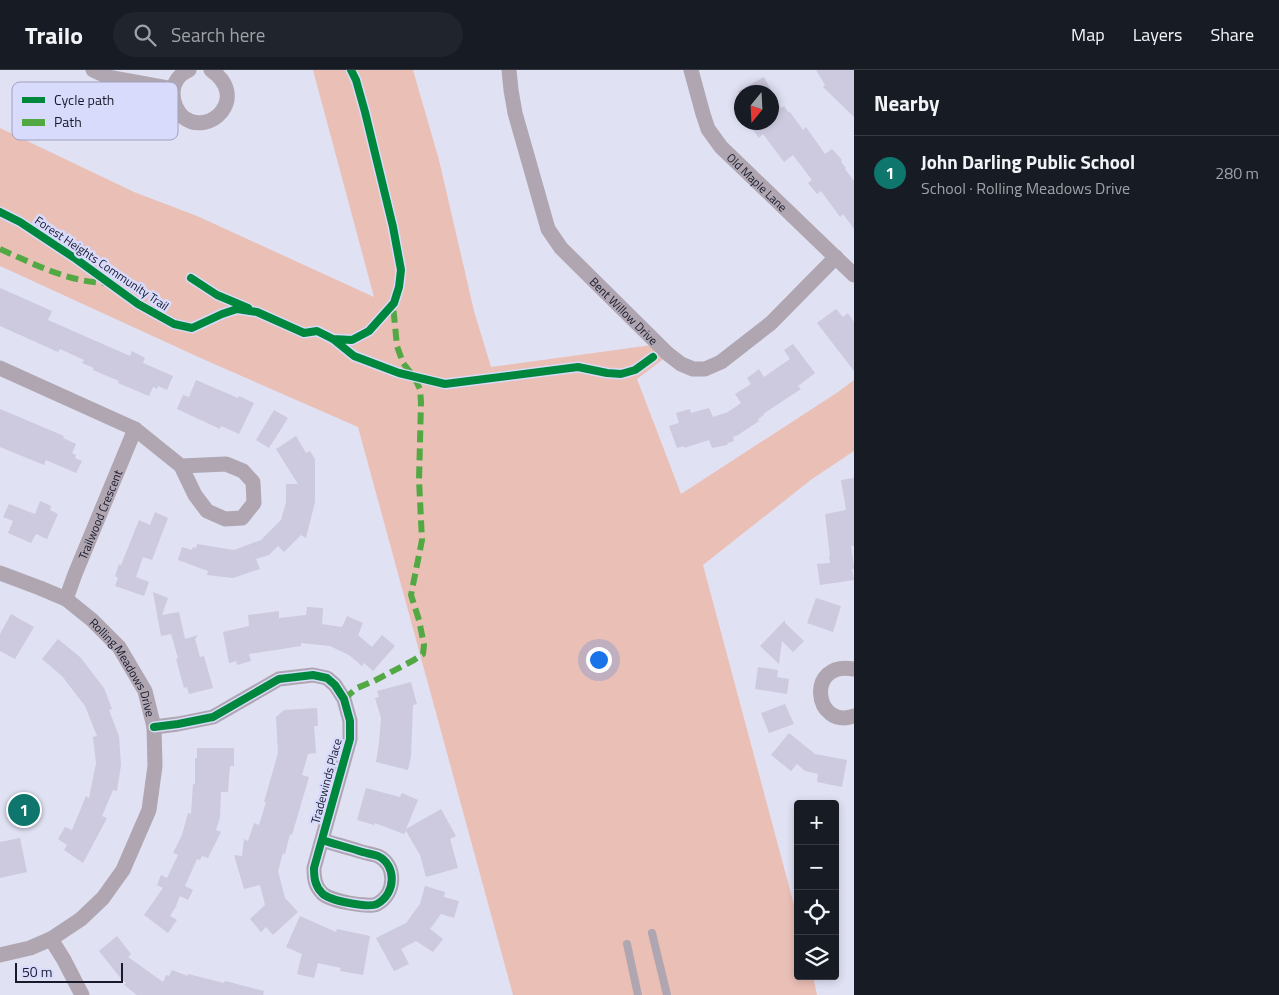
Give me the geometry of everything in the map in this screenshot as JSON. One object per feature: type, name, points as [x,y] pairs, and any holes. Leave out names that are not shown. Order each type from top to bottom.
[{"type":"street","points":[[93,70],[108,77],[135,82]]},
{"type":"street","points":[[175,82],[183,73],[190,70]]},
{"type":"street","points":[[178,113],[186,119],[202,122],[209,121],[219,115],[225,107],[227,92],[220,76],[211,70]]},
{"type":"street","name":"Bent Willow Drive","points":[[509,70],[510,90],[515,113],[548,229],[561,248],[668,354],[681,364],[693,368],[705,368],[721,362],[771,323],[836,257]]},
{"type":"street","name":"Old Maple Lane","points":[[691,70],[708,128],[721,147],[854,275]]},
{"type":"street","points":[[0,368],[135,429],[181,466],[195,495],[207,511],[225,519],[242,518],[254,503],[253,482],[243,471],[226,464],[181,466]]},
{"type":"street","name":"Trailwood Crescent","points":[[66,599],[135,429]]},
{"type":"street","name":"Rolling Meadows Drive","points":[[0,573],[66,599],[92,620],[119,647],[145,691],[154,727],[155,766],[149,810],[123,870],[103,898],[81,919],[51,939],[30,948],[0,955]]},
{"type":"street","points":[[854,668],[840,667],[831,671],[822,680],[819,691],[821,702],[827,711],[835,716],[844,718],[854,716]]},
{"type":"street","name":"Tradewinds Place","points":[[154,727],[213,717],[279,679],[313,675],[327,678],[335,685],[344,699],[350,721],[350,739],[314,868],[314,878],[317,887],[323,895],[330,898],[367,906],[376,904],[383,899],[392,883],[392,874],[388,864],[378,856],[322,840]]},
{"type":"street","points":[[51,939],[82,995]]},
{"type":"lane","points":[[652,933],[666,995]]},
{"type":"lane","points":[[627,944],[638,995]]},
{"type":"shaded area","points":[[313,70],[413,70],[439,160],[474,311],[491,367],[652,345],[666,357],[637,379],[681,494],[854,380],[854,451],[812,479],[703,565],[794,905],[794,980],[814,980],[817,995],[513,995],[358,427],[205,360],[0,266],[0,128],[12,134],[12,140],[25,140],[134,192],[197,216],[374,297]]},
{"type":"building","points":[[816,70],[854,70],[854,117],[823,87],[825,85]]},
{"type":"building","points":[[764,77],[768,85],[750,85]]},
{"type":"building","points":[[779,104],[781,108],[784,106],[790,112],[803,130],[806,127],[825,154],[832,149],[842,160],[841,162],[845,169],[854,181],[854,229],[843,214],[840,217],[821,191],[817,194],[808,183],[812,180],[793,155],[784,162],[763,134],[759,138],[753,130],[779,130]]},
{"type":"building","points":[[0,288],[52,311],[48,320],[130,356],[132,351],[145,358],[143,363],[173,376],[167,390],[158,386],[157,389],[153,387],[149,396],[93,370],[94,368],[82,363],[84,360],[60,349],[58,352],[0,326]]},
{"type":"building","points":[[836,309],[843,317],[848,313],[854,322],[854,371],[817,323]]},
{"type":"building","points":[[793,344],[815,373],[798,386],[801,389],[763,414],[758,419],[759,421],[733,437],[734,441],[727,445],[712,448],[709,440],[684,448],[684,446],[677,448],[669,426],[679,423],[676,413],[690,409],[691,413],[709,408],[713,417],[728,412],[741,403],[735,394],[751,384],[747,378],[759,369],[764,377],[790,359],[784,350]]},
{"type":"building","points":[[196,380],[254,403],[239,434],[221,426],[220,429],[177,409],[183,395],[189,397]]},
{"type":"building","points":[[0,409],[64,436],[63,438],[76,444],[72,453],[76,455],[75,458],[82,461],[76,473],[46,460],[44,465],[0,447]]},
{"type":"building","points":[[274,410],[288,418],[269,448],[256,440]]},
{"type":"building","points":[[296,436],[306,453],[310,451],[315,459],[315,502],[306,538],[301,535],[284,552],[278,546],[269,555],[256,559],[260,569],[233,578],[207,575],[208,571],[178,560],[182,547],[192,550],[193,547],[196,548],[197,544],[234,550],[261,540],[281,520],[286,502],[286,484],[298,484],[276,449]]},
{"type":"building","points":[[854,478],[854,546],[851,546],[854,580],[820,585],[817,564],[830,563],[825,514],[846,510],[841,480]]},
{"type":"building","points":[[40,501],[51,506],[50,510],[58,514],[47,539],[36,534],[31,543],[8,533],[13,521],[3,517],[9,504],[35,514]]},
{"type":"building","points":[[155,512],[168,518],[152,560],[143,557],[136,577],[149,582],[144,596],[115,586],[118,578],[115,576],[139,520],[150,525]]},
{"type":"building","points":[[153,592],[168,598],[162,615],[179,612],[185,639],[198,635],[195,639],[200,657],[204,656],[213,688],[189,694],[187,687],[184,688],[171,634],[161,636]]},
{"type":"building","points":[[816,598],[841,606],[833,632],[807,623]]},
{"type":"building","points":[[307,607],[323,608],[322,624],[342,627],[347,616],[363,623],[358,635],[372,647],[382,635],[395,646],[373,671],[364,663],[362,666],[349,655],[330,646],[301,643],[301,646],[249,654],[251,661],[237,665],[236,661],[229,663],[223,632],[249,626],[248,615],[279,611],[279,618],[306,615]]},
{"type":"building","points":[[11,614],[34,627],[15,659],[0,651],[0,634]]},
{"type":"building","points":[[785,620],[785,623],[804,641],[793,652],[782,641],[779,664],[760,646]]},
{"type":"building","points":[[58,639],[80,657],[104,688],[112,709],[109,710],[119,736],[121,765],[117,791],[113,790],[102,816],[107,818],[83,863],[64,850],[67,845],[58,839],[65,827],[72,830],[86,796],[89,798],[96,763],[93,737],[97,736],[85,706],[62,676],[42,659]]},
{"type":"building","points":[[758,667],[778,670],[777,677],[789,679],[787,694],[755,689]]},
{"type":"building","points":[[411,682],[417,704],[413,705],[411,756],[408,770],[376,762],[381,718],[375,698],[379,697],[377,691]]},
{"type":"building","points":[[785,704],[794,724],[769,733],[761,713]]},
{"type":"building","points":[[317,708],[318,726],[314,726],[316,753],[308,754],[302,775],[309,777],[292,835],[290,834],[278,871],[285,898],[298,912],[273,935],[266,927],[261,932],[250,919],[265,905],[260,885],[244,889],[234,855],[242,856],[244,839],[248,841],[254,823],[259,825],[266,802],[264,802],[278,753],[276,717],[284,710]]},
{"type":"building","points":[[789,733],[815,754],[847,760],[842,787],[817,782],[818,774],[805,771],[797,764],[791,771],[771,755]]},
{"type":"building","points":[[197,748],[234,748],[234,766],[230,766],[228,792],[221,792],[220,817],[216,830],[221,832],[208,858],[202,856],[200,860],[197,859],[185,886],[193,890],[188,900],[180,896],[170,916],[177,920],[168,933],[144,915],[163,888],[157,885],[161,875],[167,878],[178,855],[173,853],[182,835],[188,813],[191,814]]},
{"type":"building","points":[[366,788],[400,797],[402,793],[418,800],[406,829],[441,809],[456,836],[450,839],[458,868],[426,877],[420,855],[406,831],[404,834],[375,823],[374,825],[357,820]]},
{"type":"building","points":[[20,838],[27,872],[0,878],[0,842]]},
{"type":"building","points":[[425,886],[445,892],[444,897],[459,901],[454,918],[441,914],[430,929],[443,939],[433,952],[416,941],[401,949],[409,964],[394,971],[376,938],[406,923],[420,904]]},
{"type":"building","points":[[300,916],[336,932],[337,929],[370,936],[363,975],[340,971],[341,968],[318,963],[314,978],[297,974],[302,954],[286,947]]},
{"type":"building","points":[[117,936],[131,954],[128,957],[163,982],[166,975],[169,976],[172,970],[188,976],[188,974],[224,983],[225,981],[264,991],[263,995],[137,995],[124,985],[126,983],[99,951]]},
{"type":"marked path","points":[[0,249],[65,276],[106,283]]},
{"type":"marked path","points":[[344,699],[357,688],[374,681],[423,654],[424,645],[419,620],[411,595],[422,540],[419,480],[420,389],[414,377],[403,363],[397,346],[393,305]]},
{"type":"cycle path","points":[[333,339],[352,340],[369,331],[394,303],[399,287],[401,270],[393,227],[365,112],[356,80],[351,70]]},
{"type":"cycle path","name":"Forest Heights Community Trail","points":[[0,212],[20,222],[76,259],[138,304],[174,324],[192,328],[237,309],[257,312],[304,333],[317,331],[333,339],[354,356],[399,373],[445,384],[578,367],[621,374],[635,370],[653,357]]},
{"type":"cycle path","points":[[191,278],[217,295],[248,308]]},
{"type":"cycle path","points":[[154,727],[213,717],[279,679],[313,675],[327,678],[335,685],[344,699],[350,721],[350,739],[314,868],[315,882],[326,896],[358,904],[377,904],[388,894],[392,880],[389,866],[384,860],[378,856],[322,840]]},
{"type":"place","name":"John Darling Public School","points":[[24,810]]}]
